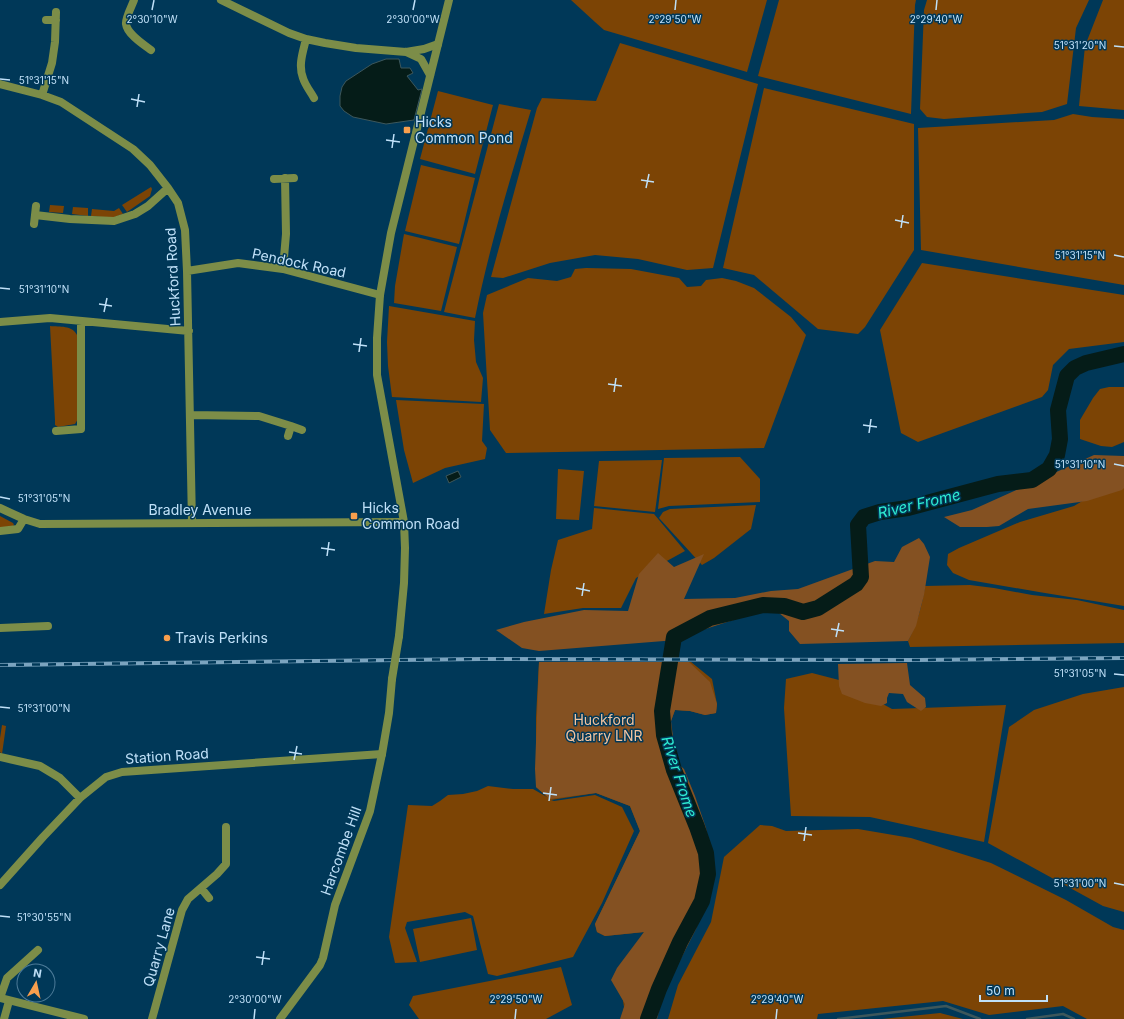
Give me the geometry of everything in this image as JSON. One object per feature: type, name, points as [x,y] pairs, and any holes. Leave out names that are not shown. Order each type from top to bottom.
[{"type":"street","points":[[134,0],[125,22],[127,29],[137,40],[151,50]]},
{"type":"street","points":[[221,0],[289,33],[306,39],[350,47],[406,52],[424,49],[438,44]]},
{"type":"street","points":[[404,522],[377,375],[377,338],[380,295],[391,233],[449,0]]},
{"type":"street","points":[[42,94],[52,63],[55,42],[56,16],[46,20]]},
{"type":"street","points":[[306,39],[302,53],[301,69],[303,78],[314,98]]},
{"type":"street","points":[[406,52],[421,59],[430,75]]},
{"type":"street","name":"Huckford Road","points":[[0,84],[42,94],[61,102],[133,149],[150,165],[178,203],[185,230],[187,271],[192,523]]},
{"type":"street","points":[[274,178],[294,178]]},
{"type":"street","points":[[283,269],[286,234],[285,178]]},
{"type":"street","points":[[35,215],[76,220],[114,221],[135,214],[148,206],[168,188]]},
{"type":"street","points":[[34,224],[36,206]]},
{"type":"street","name":"Pendock Road","points":[[187,271],[238,263],[283,269],[380,295]]},
{"type":"street","points":[[0,322],[50,318],[189,331]]},
{"type":"street","points":[[56,431],[81,429],[81,322]]},
{"type":"street","points":[[191,415],[259,416],[302,430]]},
{"type":"street","points":[[288,436],[291,426]]},
{"type":"street","name":"Bradley Avenue","points":[[0,508],[24,519],[40,524],[404,522]]},
{"type":"street","points":[[0,531],[18,529],[24,519]]},
{"type":"street","name":"Harcombe Hill","points":[[280,1019],[320,965],[323,958],[335,905],[370,810],[389,713],[392,679],[399,636],[404,583],[404,522]]},
{"type":"street","points":[[0,628],[48,626]]},
{"type":"street","name":"Station Road","points":[[0,885],[80,798],[106,777],[122,772],[382,754]]},
{"type":"street","points":[[0,757],[40,766],[60,778],[80,798]]},
{"type":"street","name":"Quarry Lane","points":[[152,1019],[182,910],[188,899],[202,888],[226,864],[226,827]]},
{"type":"street","points":[[202,888],[209,898]]},
{"type":"street","points":[[38,950],[7,978],[0,998],[84,1019]]},
{"type":"street","points":[[4,1019],[9,1001]]},
{"type":"green space","points":[[571,0],[767,0],[747,72],[604,30]]},
{"type":"green space","points":[[779,0],[916,0],[911,114],[758,76]]},
{"type":"green space","points":[[927,0],[1089,0],[1076,28],[1067,104],[1042,112],[944,119],[927,117],[920,109],[924,10]]},
{"type":"green space","points":[[1103,0],[1124,0],[1124,110],[1079,106],[1085,46]]},
{"type":"green space","points":[[620,43],[758,84],[713,268],[687,270],[638,259],[595,255],[550,263],[503,278],[491,277],[537,108],[542,98],[596,101]]},
{"type":"green space","points":[[764,88],[914,124],[914,250],[865,327],[858,334],[818,329],[754,275],[723,268]]},
{"type":"green space","points":[[438,91],[493,105],[475,174],[420,159]]},
{"type":"green space","points":[[499,104],[531,110],[493,240],[475,318],[444,312]]},
{"type":"green space","points":[[1073,114],[1124,119],[1124,285],[921,250],[918,128],[1054,120]]},
{"type":"green space","points":[[421,165],[475,178],[459,244],[405,231]]},
{"type":"green space","points":[[151,187],[152,189],[150,196],[127,212],[122,205]]},
{"type":"green space","points":[[50,205],[64,206],[63,213],[49,212]]},
{"type":"green space","points":[[73,207],[88,208],[88,216],[72,214]]},
{"type":"green space","points":[[119,208],[123,214],[112,218],[91,216],[92,209],[114,211]]},
{"type":"green space","points":[[404,234],[457,247],[441,311],[394,303],[395,286]]},
{"type":"green space","points":[[922,263],[1124,295],[1124,342],[1069,349],[1053,365],[1048,390],[1042,397],[918,442],[901,433],[880,330]]},
{"type":"green space","points":[[575,269],[631,269],[679,278],[687,287],[701,286],[706,280],[722,278],[736,281],[754,288],[791,317],[806,335],[764,448],[506,453],[490,430],[483,313],[487,295],[528,278],[557,281],[571,277]]},
{"type":"green space","points":[[389,306],[475,321],[474,340],[476,362],[483,378],[481,402],[392,397],[387,342]]},
{"type":"green space","points":[[50,326],[69,328],[77,335],[78,419],[75,424],[58,427],[55,425]]},
{"type":"green space","points":[[1109,387],[1124,387],[1124,442],[1112,447],[1101,446],[1080,439],[1080,420],[1100,389]]},
{"type":"green space","points":[[396,400],[484,404],[482,441],[487,448],[485,459],[445,468],[413,483],[404,450]]},
{"type":"green space","points":[[1094,455],[1124,456],[1124,488],[1122,490],[1087,501],[1028,509],[999,526],[960,527],[944,517],[972,510]]},
{"type":"green space","points":[[740,457],[760,479],[760,502],[669,506],[658,509],[664,458]]},
{"type":"green space","points":[[662,460],[655,512],[594,506],[599,461]]},
{"type":"green space","points":[[558,469],[584,471],[579,520],[556,519]]},
{"type":"green space","points":[[1124,476],[1124,606],[969,580],[953,573],[947,565],[948,554],[959,548],[1020,522],[1074,506]]},
{"type":"green space","points":[[756,505],[751,529],[714,558],[702,565],[659,518],[663,512],[670,509]]},
{"type":"green space","points":[[594,508],[654,514],[685,551],[636,578],[621,608],[583,608],[544,614],[551,570],[558,540],[592,529]]},
{"type":"green space","points":[[0,516],[14,525],[12,527],[0,529]]},
{"type":"green space","points":[[919,538],[924,544],[930,557],[924,595],[916,626],[908,641],[800,644],[789,631],[789,621],[779,613],[758,612],[690,634],[680,642],[664,641],[539,651],[522,648],[496,630],[524,622],[584,610],[628,611],[639,574],[658,553],[674,567],[704,554],[684,599],[735,598],[771,591],[798,589],[875,561],[894,562],[902,547]]},
{"type":"green space","points":[[970,585],[1032,595],[1077,600],[1124,610],[1124,643],[910,647],[908,641],[919,615],[925,586]]},
{"type":"green space","points":[[539,662],[691,662],[712,679],[717,704],[716,713],[705,715],[690,711],[675,710],[671,721],[667,758],[688,818],[622,1019],[624,1007],[620,982],[624,967],[644,932],[605,936],[597,932],[595,924],[640,831],[630,806],[596,793],[551,800],[554,801],[595,795],[622,807],[634,831],[602,903],[573,957],[497,976],[488,974],[473,916],[465,912],[407,922],[405,928],[417,962],[395,963],[389,937],[408,805],[432,806],[448,795],[477,791],[488,786],[513,789],[533,789],[547,797],[536,787],[536,717]]},
{"type":"green space","name":"Huckford Quarry LNR","points":[[539,662],[689,662],[710,682],[717,704],[716,713],[705,715],[690,711],[675,710],[671,721],[676,762],[684,769],[695,796],[706,828],[714,872],[710,894],[696,929],[663,994],[657,1019],[620,1019],[625,1004],[611,980],[617,968],[644,932],[605,936],[597,932],[595,924],[640,831],[630,806],[596,793],[550,799],[536,787],[535,769]]},
{"type":"green space","points":[[907,663],[910,685],[925,698],[926,707],[921,711],[907,702],[903,694],[889,693],[887,703],[881,706],[865,703],[842,694],[839,686],[838,664]]},
{"type":"green space","points":[[812,673],[839,680],[892,709],[1006,705],[984,842],[870,817],[791,816],[784,708],[786,679]]},
{"type":"green space","points":[[1124,687],[1124,912],[1103,906],[988,843],[1009,727],[1034,710],[1083,694]]},
{"type":"green space","points":[[2,725],[6,726],[2,754],[0,752],[0,738]]},
{"type":"green space","points":[[760,825],[772,826],[786,831],[858,829],[911,838],[991,863],[1066,900],[1113,927],[1124,930],[1124,1019],[1087,1019],[1063,1006],[989,1015],[943,1001],[818,1014],[817,1019],[668,1019],[678,985],[711,922],[724,857]]},
{"type":"green space","points":[[471,918],[477,950],[420,962],[413,929]]},
{"type":"green space","points":[[561,967],[572,1005],[546,1019],[419,1019],[409,1005],[413,996]]},
{"type":"green space","points":[[940,1013],[963,1019],[882,1019]]},
{"type":"shaded area","points":[[386,59],[399,59],[401,68],[410,68],[413,73],[407,76],[418,90],[422,89],[414,120],[386,124],[353,117],[344,111],[340,106],[342,87],[346,81],[372,64]]},
{"type":"shaded area","points":[[458,471],[461,477],[449,483],[446,476]]},
{"type":"waterway","name":"River Frome","points":[[648,1019],[659,989],[680,942],[702,901],[708,874],[706,853],[674,770],[664,735],[662,711],[674,637],[710,618],[763,605],[784,606],[803,612],[818,608],[856,584],[861,577],[858,525],[864,517],[880,512],[908,508],[998,484],[1032,480],[1049,469],[1057,455],[1060,439],[1058,410],[1067,376],[1075,368],[1086,363],[1124,354]]},
{"type":"waterway","points":[[838,1019],[946,1006],[980,1019]]},
{"type":"waterway","points":[[1027,1019],[1063,1014],[1074,1019]]},
{"type":"railway","points":[[0,665],[482,659],[917,660],[1124,658]]},
{"type":"place","name":"Hicks Common Pond","points":[[407,130]]},
{"type":"place","name":"Hicks Common Road","points":[[354,516]]},
{"type":"place","name":"Travis Perkins","points":[[167,638]]}]
